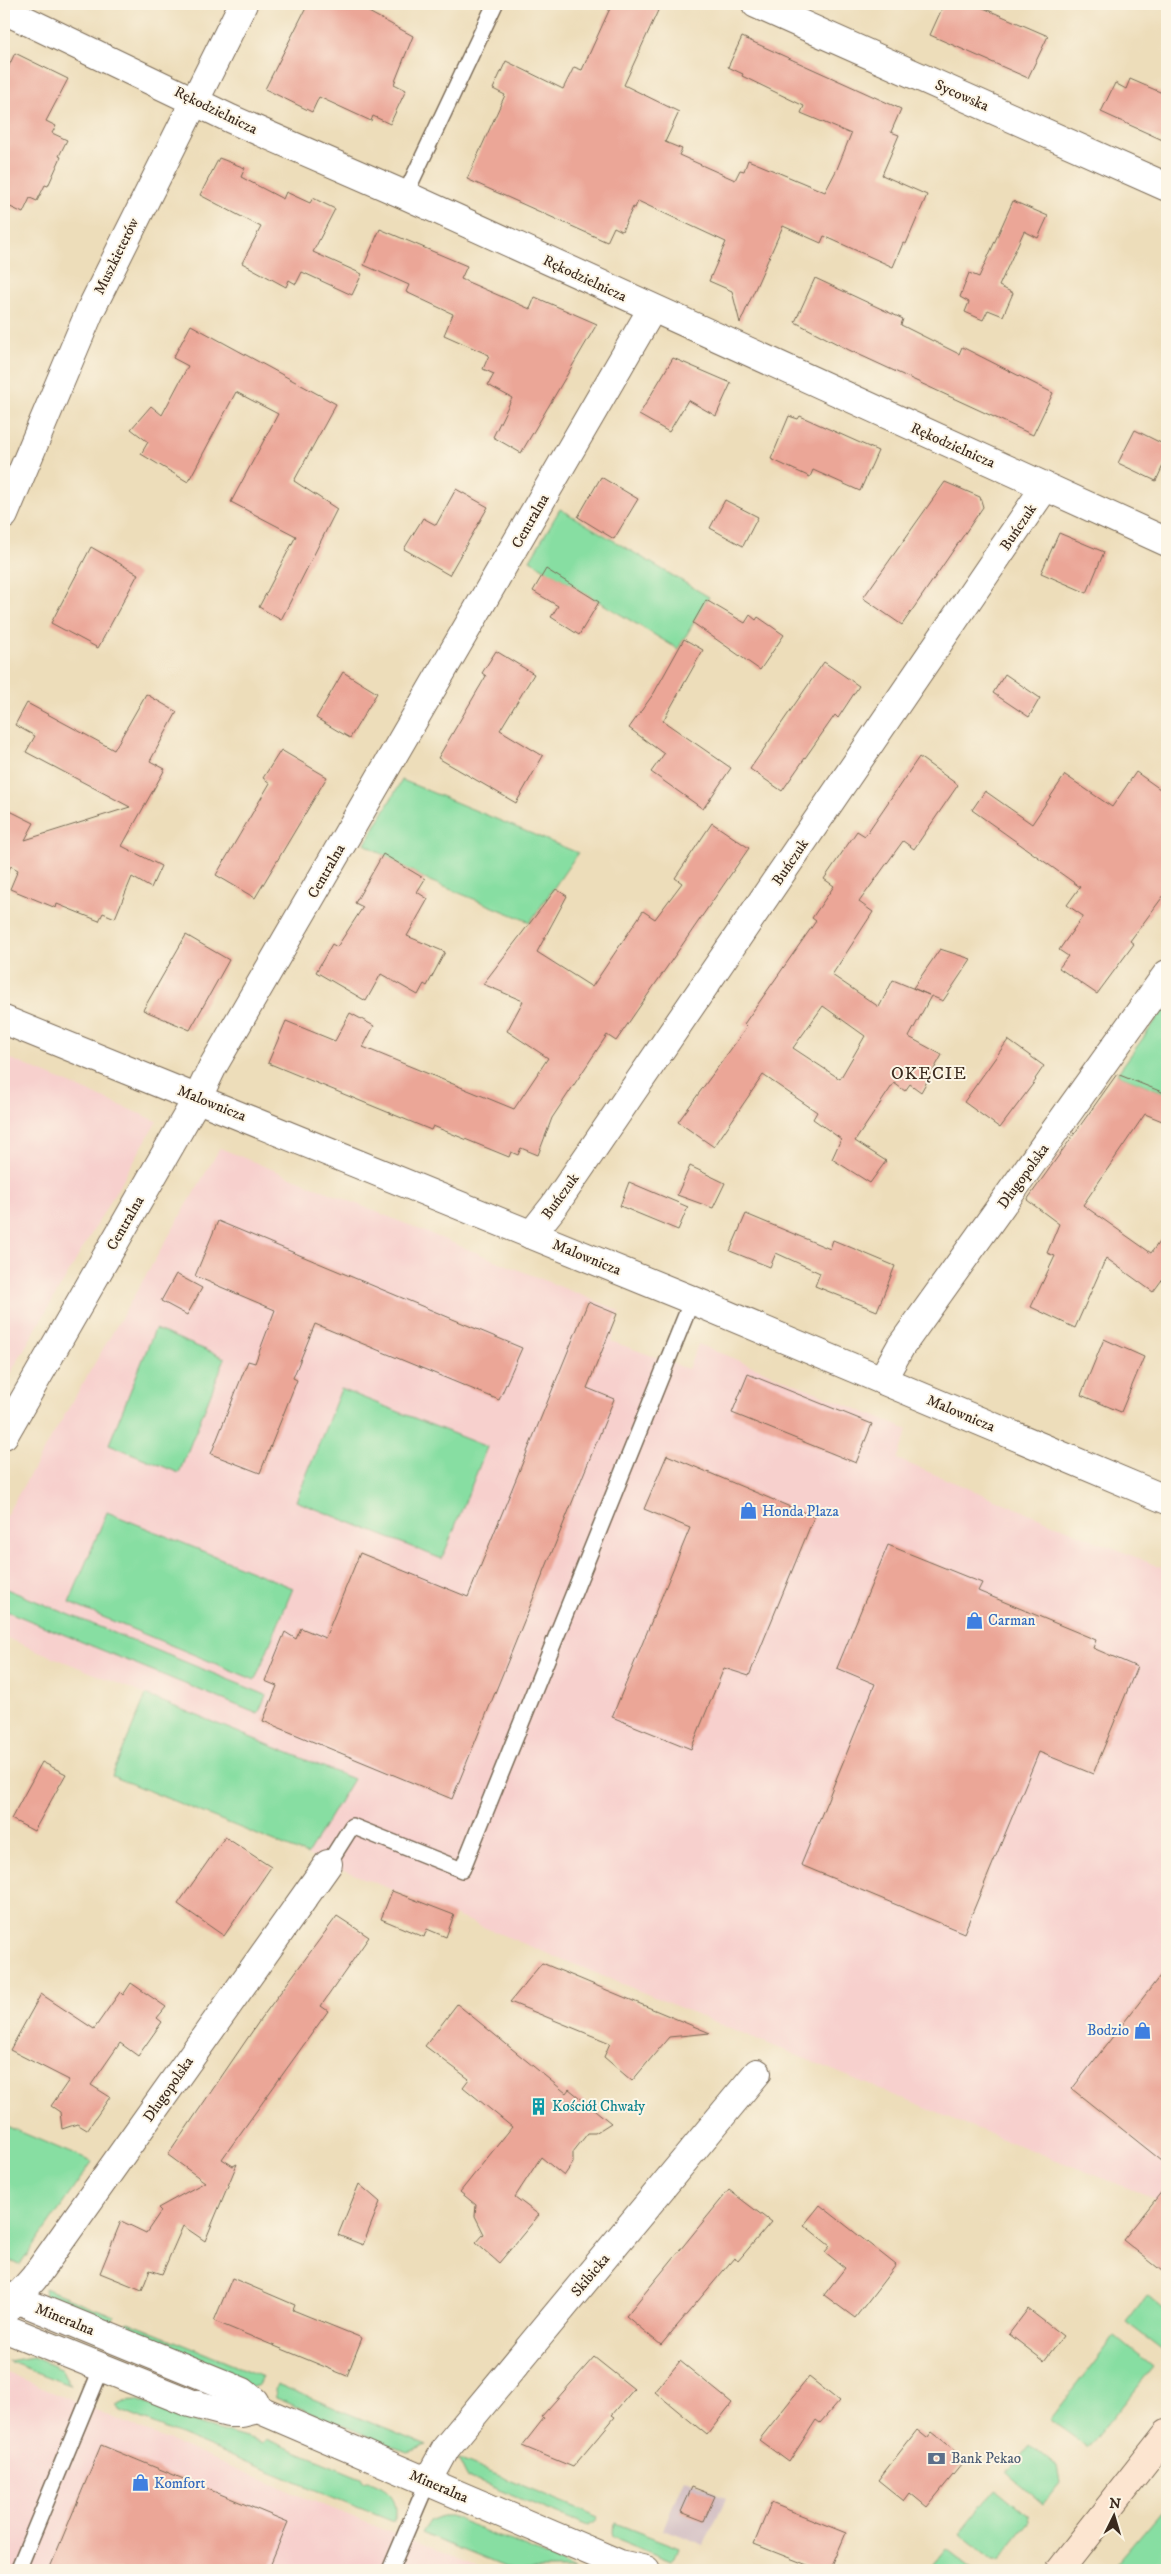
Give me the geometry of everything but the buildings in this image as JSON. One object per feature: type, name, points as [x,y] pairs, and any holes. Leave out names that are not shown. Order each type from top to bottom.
[{"type":"main road","points":[[1060,2570],[1167,2434]]},
{"type":"street","name":"Muszkieterów","points":[[4,515],[90,311],[193,100],[243,4]]},
{"type":"street","name":"Sycowska","points":[[756,4],[1167,186]]},
{"type":"street","name":"Rękodzielnicza","points":[[4,10],[193,100],[1167,542]]},
{"type":"street","name":"Centralna","points":[[4,1435],[198,1097],[213,1066],[652,309]]},
{"type":"street","name":"Buńczuk","points":[[531,1235],[554,1206],[1045,487]]},
{"type":"street","name":"Długopolska","points":[[882,1380],[901,1346],[1167,974]]},
{"type":"street","name":"Malownicza","points":[[4,1020],[198,1097],[692,1300],[1167,1500]]},
{"type":"street","name":"Długopolska","points":[[8,2302],[34,2278],[328,1864]]},
{"type":"street","name":"Skibicka","points":[[428,2482],[446,2448],[757,2073]]},
{"type":"street","name":"Mineralna","points":[[8,2302],[243,2392],[254,2402],[258,2409],[623,2567],[646,2570]]},
{"type":"street","name":"Mineralna","points":[[4,2328],[208,2409],[242,2413],[258,2409]]},
{"type":"lane","points":[[405,195],[496,4]]},
{"type":"lane","points":[[328,1864],[352,1826],[462,1870],[692,1300]]},
{"type":"lane","points":[[18,2570],[102,2367]]},
{"type":"lane","points":[[1134,2478],[1167,2450]]},
{"type":"lane","points":[[390,2570],[428,2482]]},
{"type":"shaded area","points":[[4,1056],[157,1121],[4,1384]]},
{"type":"shaded area","points":[[220,1148],[620,1311],[611,1341],[688,1369],[698,1344],[908,1430],[897,1459],[1167,1570],[1167,2208],[1156,2199],[957,2121],[307,1855],[352,1779],[4,1637],[4,1519]]},
{"type":"shaded area","points":[[4,2372],[316,2502],[484,2570],[4,2570]]},
{"type":"shaded area","points":[[684,2478],[726,2498],[704,2545],[663,2529]]},
{"type":"green space","points":[[560,509],[709,597],[678,649],[530,560]]},
{"type":"green space","points":[[402,780],[578,853],[530,922],[425,879],[365,844]]},
{"type":"green space","points":[[1167,1005],[1167,1094],[1117,1074]]},
{"type":"green space","points":[[155,1329],[225,1358],[179,1473],[109,1444]]},
{"type":"green space","points":[[341,1389],[487,1447],[442,1559],[296,1501]]},
{"type":"green space","points":[[107,1512],[293,1588],[255,1680],[69,1603]]},
{"type":"green space","points":[[4,1588],[266,1695],[258,1714],[4,1610]]},
{"type":"green space","points":[[146,1695],[353,1779],[307,1855],[112,1776]]},
{"type":"green space","points":[[4,2125],[92,2162],[20,2265],[4,2258]]},
{"type":"green space","points":[[44,2288],[114,2316],[110,2326],[45,2297]]},
{"type":"green space","points":[[1147,2295],[1167,2312],[1167,2349],[1165,2352],[1126,2322]]},
{"type":"green space","points":[[128,2322],[263,2377],[259,2385],[249,2388],[124,2330]]},
{"type":"green space","points":[[1115,2336],[1153,2367],[1088,2447],[1050,2420]]},
{"type":"green space","points":[[33,2357],[62,2370],[70,2385],[8,2361]]},
{"type":"green space","points":[[277,2384],[427,2446],[407,2452],[276,2398],[275,2390]]},
{"type":"green space","points":[[136,2400],[204,2426],[263,2443],[266,2439],[361,2478],[363,2482],[368,2481],[375,2484],[386,2490],[393,2498],[396,2509],[394,2522],[119,2410],[116,2405],[125,2401]]},
{"type":"green space","points":[[1030,2445],[1057,2467],[1060,2483],[1043,2504],[1007,2473]]},
{"type":"green space","points":[[458,2459],[599,2517],[596,2522],[588,2526],[467,2477]]},
{"type":"green space","points":[[995,2489],[1028,2516],[1029,2522],[999,2560],[992,2560],[959,2534]]},
{"type":"green space","points":[[1167,2504],[1165,2570],[1111,2570]]},
{"type":"green space","points":[[442,2516],[450,2516],[546,2556],[574,2570],[512,2570],[421,2533],[429,2521]]},
{"type":"green space","points":[[615,2523],[679,2548],[675,2558],[671,2561],[612,2537],[611,2532]]},
{"type":"green space","points":[[947,2549],[974,2570],[930,2570]]},
{"type":"place","name":"Honda Plaza","points":[[748,1511]]},
{"type":"place","name":"Carman","points":[[974,1620]]},
{"type":"place","name":"Bodzio","points":[[1143,2030]]},
{"type":"place","name":"Kościół Chwały","points":[[538,2106]]},
{"type":"place","name":"Bank Pekao","points":[[937,2458]]},
{"type":"place","name":"Komfort","points":[[140,2483]]},
{"type":"district","name":"OKĘCIE","points":[[929,1073]]}]
